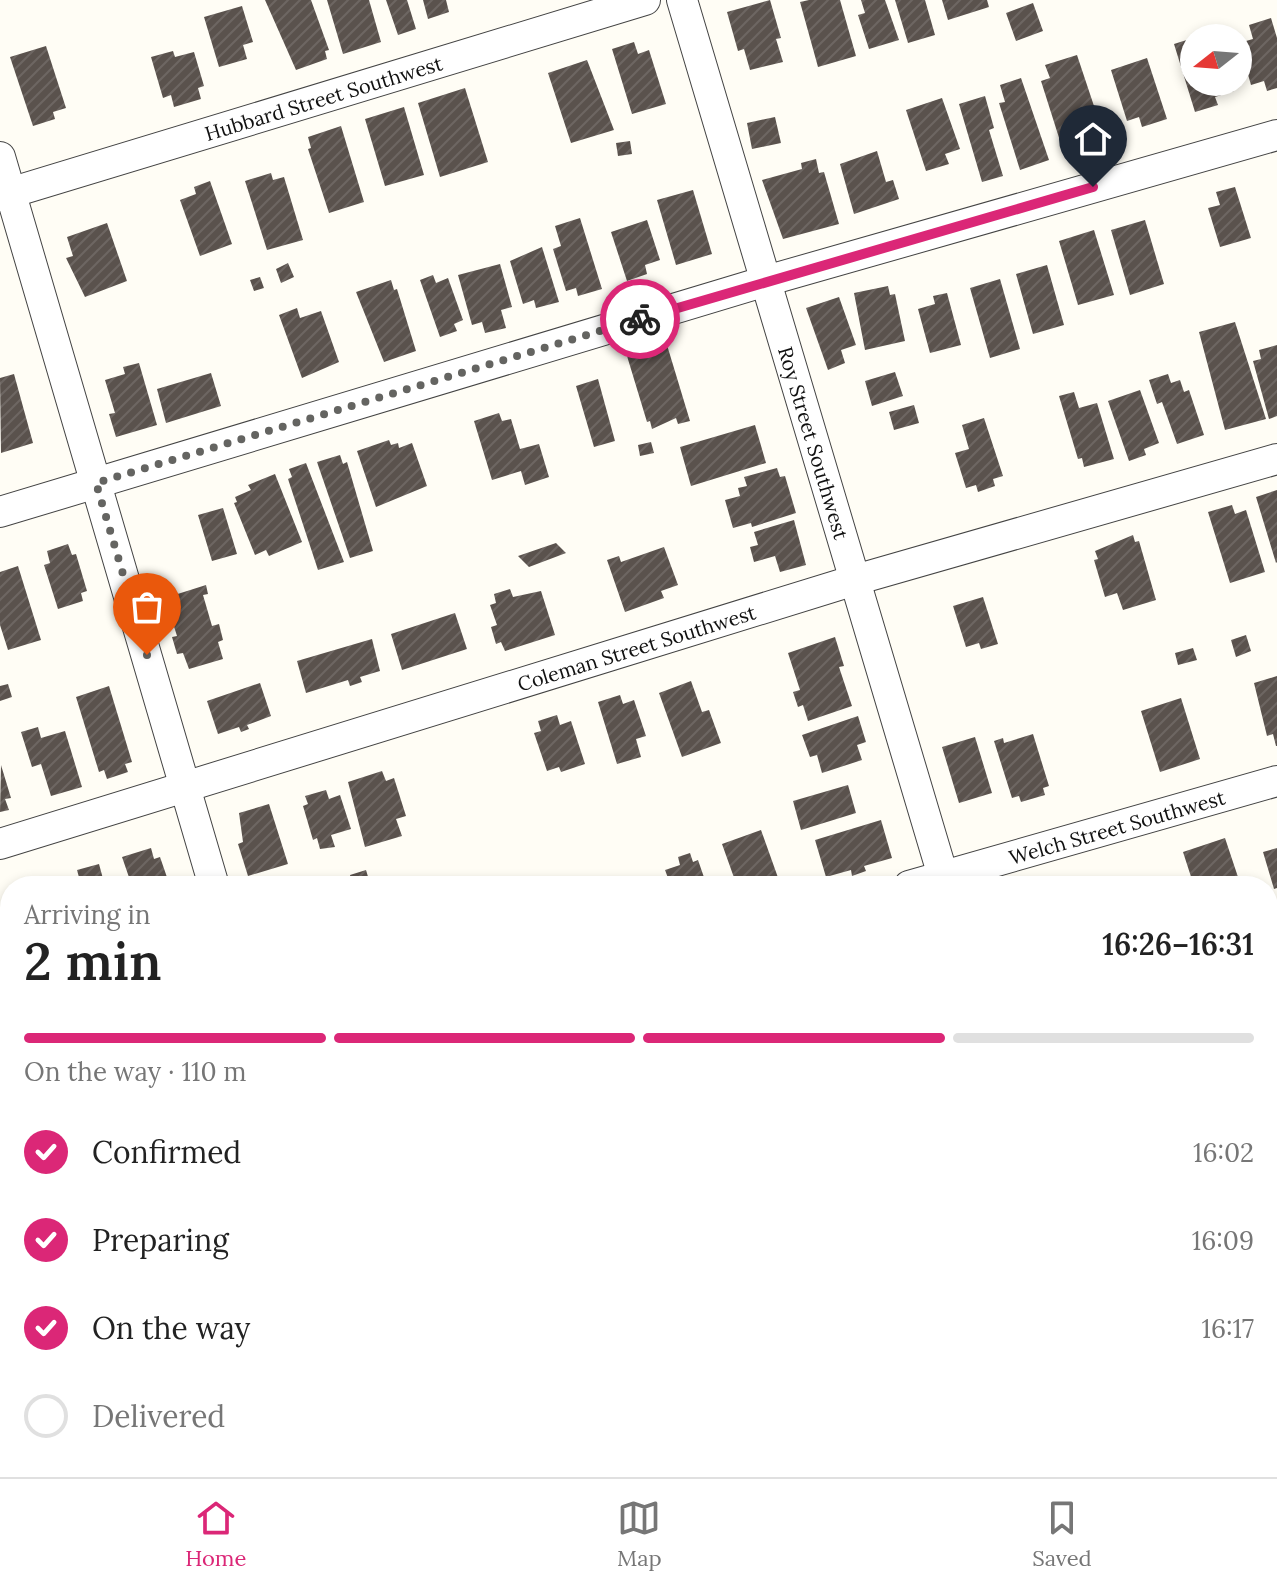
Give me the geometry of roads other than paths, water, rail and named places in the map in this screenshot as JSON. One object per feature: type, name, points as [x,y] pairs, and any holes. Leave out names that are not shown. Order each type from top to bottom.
[{"type":"street","name":"Hubbard Street Southwest","points":[[5,195],[645,0]]},
{"type":"street","name":"Roy Street Southwest","points":[[682,0],[943,876]]},
{"type":"street","points":[[0,512],[766,281],[1277,135]]},
{"type":"street","points":[[0,157],[5,195],[96,483],[211,876]]},
{"type":"street","name":"Coleman Street Southwest","points":[[0,844],[855,580],[1277,459]]},
{"type":"street","name":"Welch Street Southwest","points":[[961,876],[1277,781]]}]
